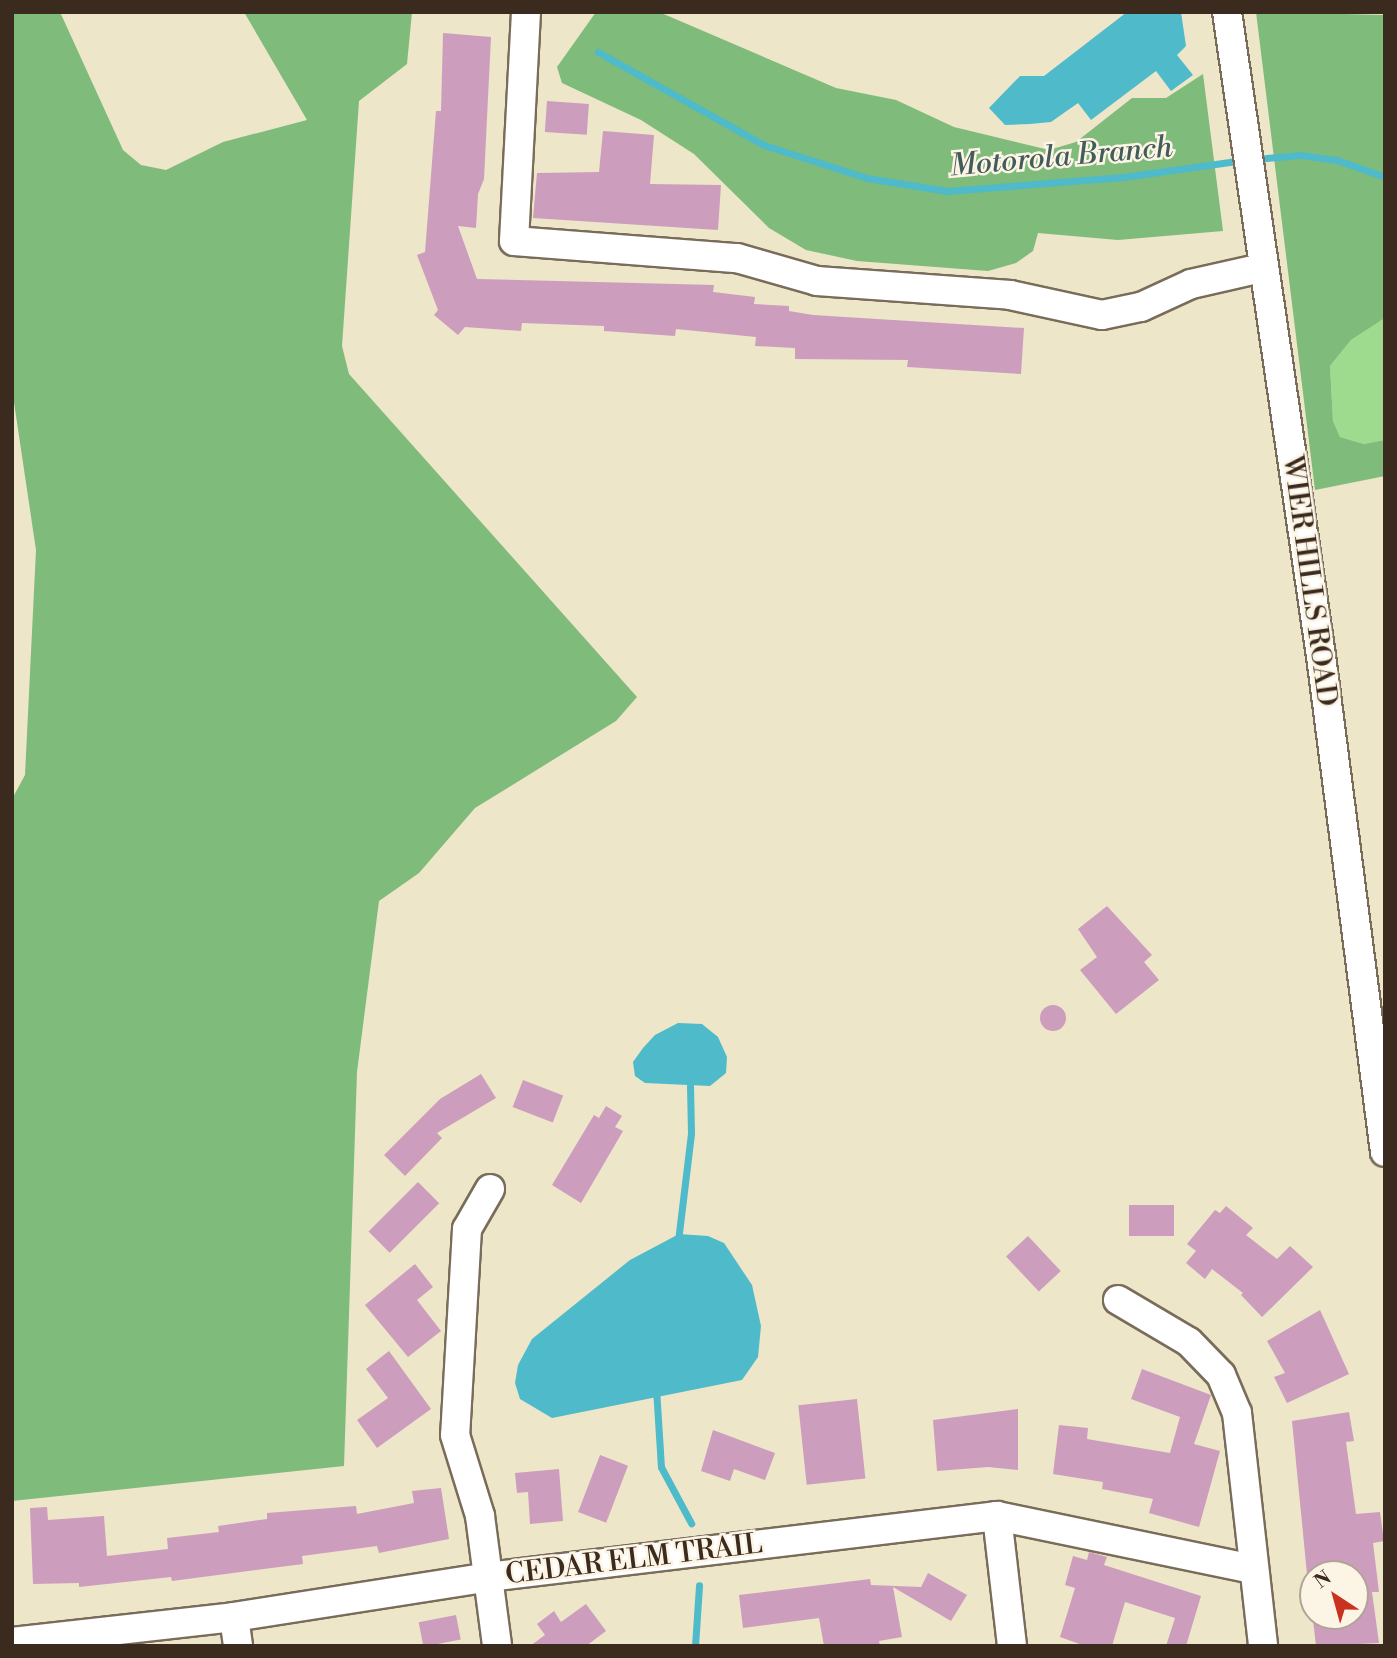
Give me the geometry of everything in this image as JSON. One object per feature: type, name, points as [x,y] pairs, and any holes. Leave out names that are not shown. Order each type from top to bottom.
[{"type":"street","points":[[526,12],[514,241],[737,258],[817,281],[1010,295],[1102,315],[1140,307],[1191,284],[1262,268]]},
{"type":"street","name":"WIER HILLS ROAD","points":[[1227,12],[1262,268],[1323,670],[1385,1152]]},
{"type":"street","points":[[490,1189],[467,1228],[456,1435],[480,1516],[497,1646]]},
{"type":"street","points":[[1118,1300],[1189,1342],[1221,1375],[1237,1413],[1263,1646]]},
{"type":"street","points":[[997,1516],[1012,1646]]},
{"type":"street","name":"CEDAR ELM TRAIL","points":[[12,1643],[234,1616],[488,1577],[997,1516],[1253,1569]]},
{"type":"street","points":[[234,1616],[238,1646]]},
{"type":"green space","points":[[12,12],[60,12],[123,150],[141,165],[166,170],[223,142],[307,120],[244,12],[412,12],[407,64],[359,101],[342,346],[349,374],[637,697],[616,721],[475,808],[419,873],[379,901],[357,1072],[344,1466],[12,1501],[12,799],[25,775],[36,550],[12,389]]},
{"type":"green space","points":[[596,12],[659,12],[836,88],[896,100],[954,127],[1049,150],[1076,142],[1132,98],[1166,98],[1203,74],[1223,231],[1118,240],[1038,233],[1033,251],[1016,263],[988,271],[857,261],[806,250],[769,228],[694,154],[641,120],[562,83],[557,67]]},
{"type":"green space","points":[[1256,12],[1385,15],[1385,318],[1351,340],[1330,366],[1333,421],[1340,437],[1364,444],[1385,440],[1385,476],[1315,490]]},
{"type":"green space","points":[[1385,318],[1385,440],[1364,444],[1340,437],[1333,421],[1330,366],[1351,340]]},
{"type":"water","points":[[1127,12],[1181,12],[1186,46],[1177,55],[1193,75],[1171,91],[1156,71],[1091,120],[1078,103],[1051,122],[1030,124],[1005,125],[989,108],[1020,76],[1044,76]]},
{"type":"water","points":[[678,1023],[702,1024],[718,1037],[727,1057],[726,1073],[710,1086],[645,1083],[635,1076],[633,1062],[643,1048],[655,1035]]},
{"type":"water","points":[[679,1234],[708,1236],[724,1243],[752,1285],[761,1326],[758,1357],[742,1380],[552,1418],[520,1399],[515,1383],[518,1365],[532,1339],[630,1260]]},
{"type":"building","points":[[443,33],[491,37],[484,179],[478,194],[476,228],[458,226],[477,279],[714,285],[713,292],[755,297],[754,304],[789,306],[789,311],[813,315],[1024,328],[1021,374],[907,367],[908,360],[795,359],[795,348],[755,346],[756,337],[676,329],[675,336],[604,331],[604,326],[522,323],[521,331],[465,327],[458,335],[434,315],[438,310],[417,255],[425,252],[436,111],[441,111]]},
{"type":"building","points":[[547,101],[589,104],[587,135],[545,132]]},
{"type":"building","points":[[603,131],[654,135],[650,184],[721,185],[718,230],[533,218],[537,173],[599,172]]},
{"type":"building","points":[[1107,906],[1152,955],[1144,962],[1159,980],[1116,1014],[1080,970],[1097,957],[1078,929]]},
{"type":"building","points":[[1053,1005],[1063,1008],[1066,1018],[1063,1028],[1053,1031],[1043,1028],[1040,1018],[1043,1008]]},
{"type":"building","points":[[481,1074],[496,1098],[437,1133],[442,1138],[405,1176],[384,1155],[440,1099]]},
{"type":"building","points":[[523,1080],[563,1095],[553,1122],[513,1107]]},
{"type":"building","points":[[606,1106],[622,1116],[615,1127],[623,1131],[581,1203],[552,1185],[594,1115],[599,1118]]},
{"type":"building","points":[[418,1182],[439,1203],[390,1253],[369,1231]]},
{"type":"building","points":[[1129,1205],[1174,1205],[1174,1236],[1129,1236]]},
{"type":"building","points":[[1226,1206],[1253,1228],[1246,1235],[1277,1259],[1290,1246],[1313,1267],[1262,1317],[1241,1295],[1243,1293],[1212,1269],[1205,1279],[1186,1263],[1196,1251],[1187,1244],[1215,1210],[1220,1213]]},
{"type":"building","points":[[1028,1236],[1061,1271],[1039,1292],[1006,1256]]},
{"type":"building","points":[[415,1264],[433,1287],[417,1300],[441,1331],[408,1357],[365,1305]]},
{"type":"building","points":[[1320,1310],[1349,1374],[1287,1403],[1274,1377],[1285,1373],[1267,1341]]},
{"type":"building","points":[[389,1351],[431,1409],[377,1448],[357,1420],[388,1398],[366,1369]]},
{"type":"building","points":[[1142,1369],[1211,1395],[1194,1444],[1220,1451],[1199,1527],[1149,1513],[1153,1499],[1102,1489],[1103,1482],[1053,1474],[1059,1425],[1088,1428],[1087,1439],[1170,1453],[1180,1417],[1131,1399]]},
{"type":"building","points":[[857,1399],[865,1479],[807,1485],[798,1405]]},
{"type":"building","points":[[1018,1409],[1018,1470],[988,1467],[937,1471],[933,1420]]},
{"type":"building","points":[[1349,1412],[1354,1441],[1346,1442],[1356,1514],[1380,1512],[1384,1541],[1373,1543],[1379,1592],[1372,1592],[1379,1643],[1316,1646],[1314,1630],[1369,1630],[1369,1560],[1306,1560],[1292,1421]]},
{"type":"building","points":[[713,1430],[775,1453],[765,1480],[734,1469],[730,1481],[701,1471]]},
{"type":"building","points":[[600,1455],[628,1466],[606,1523],[578,1512]]},
{"type":"building","points":[[559,1469],[563,1521],[530,1524],[528,1492],[517,1493],[515,1473]]},
{"type":"building","points":[[441,1488],[449,1539],[379,1553],[377,1546],[302,1556],[303,1564],[172,1581],[171,1577],[79,1587],[79,1583],[33,1584],[30,1508],[47,1507],[48,1520],[104,1516],[107,1556],[168,1549],[167,1538],[219,1532],[218,1526],[267,1519],[267,1513],[356,1506],[357,1514],[414,1503],[412,1491]]},
{"type":"building","points":[[1089,1552],[1107,1557],[1104,1565],[1201,1596],[1186,1646],[1166,1646],[1175,1618],[1125,1602],[1112,1646],[1085,1646],[1060,1637],[1075,1588],[1065,1585],[1073,1556],[1087,1560]]},
{"type":"building","points":[[928,1573],[967,1595],[951,1621],[893,1587],[902,1637],[879,1641],[880,1646],[824,1646],[819,1618],[743,1628],[739,1595],[870,1579],[871,1585],[921,1587]]},
{"type":"building","points":[[586,1604],[606,1631],[586,1646],[530,1646],[545,1635],[537,1624],[554,1611],[561,1622]]},
{"type":"building","points":[[456,1615],[461,1640],[423,1646],[419,1622]]},
{"type":"waterway","name":"Motorola Branch","points":[[598,52],[764,145],[867,178],[947,191],[1123,177],[1244,160]]},
{"type":"waterway","name":"Motorola Branch","points":[[1256,159],[1300,155],[1337,160],[1385,177]]},
{"type":"waterway","points":[[678,1241],[691,1133],[690,1086]]},
{"type":"waterway","points":[[656,1388],[661,1467],[691,1523]]},
{"type":"waterway","points":[[695,1646],[699,1585]]}]
